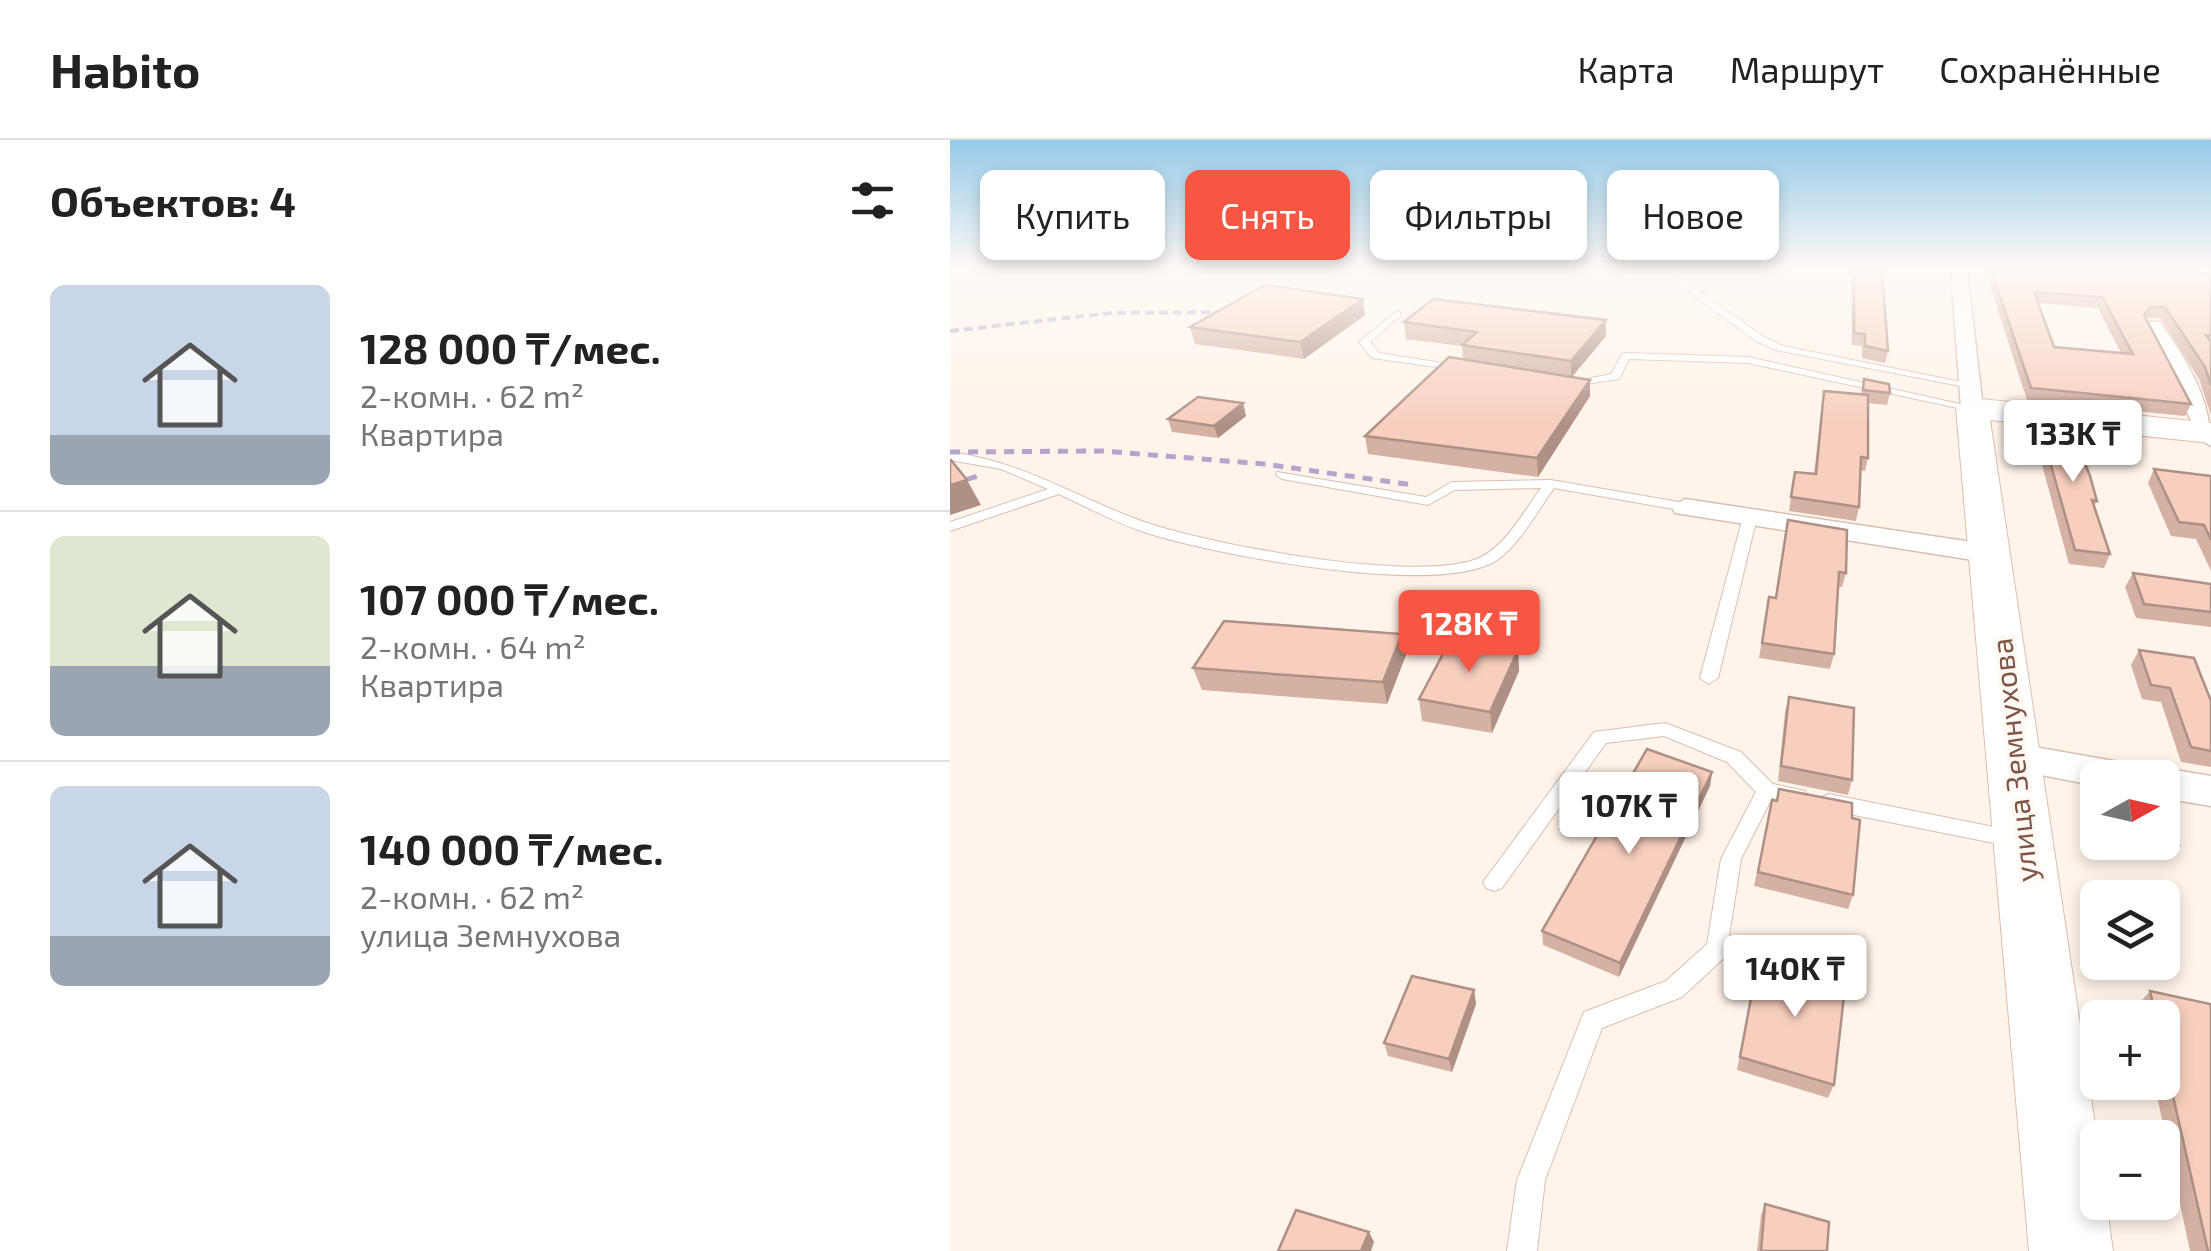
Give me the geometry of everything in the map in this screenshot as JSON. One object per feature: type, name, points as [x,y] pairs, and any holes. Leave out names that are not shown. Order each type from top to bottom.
[{"type":"street","name":"улица Земнухова","points":[[1964,322],[2018,758],[2023,840],[2071,1251]]},
{"type":"street","points":[[2152,326],[2171,353],[2210,435]]},
{"type":"street","points":[[1972,396],[2210,435]]},
{"type":"street","points":[[1684,507],[1992,554]]},
{"type":"street","points":[[2018,758],[2080,769]]},
{"type":"street","points":[[2180,786],[2211,791]]},
{"type":"lane","points":[[1388,322],[1364,342],[1376,356],[1474,370]]},
{"type":"lane","points":[[1736,322],[1780,348],[1972,396]]},
{"type":"lane","points":[[1552,382],[1572,385],[1615,377],[1626,356],[1748,360],[1972,396]]},
{"type":"lane","points":[[950,456],[992,459],[1154,530],[1270,556],[1437,572],[1488,561],[1551,484]]},
{"type":"lane","points":[[1282,474],[1428,501],[1452,486],[1551,484],[1684,507]]},
{"type":"lane","points":[[950,528],[1060,489]]},
{"type":"lane","points":[[1710,678],[1750,517]]},
{"type":"lane","points":[[1494,882],[1600,737],[1664,729],[1734,757],[1767,790],[2023,840]]},
{"type":"lane","points":[[1522,1251],[1532,1180],[1592,1020],[1674,990],[1718,948],[1732,859],[1767,790]]},
{"type":"building","points":[[1199,322],[1330,322],[1300,342],[1190,327]]},
{"type":"building","points":[[1404,322],[1604,322],[1571,361],[1462,345],[1477,332]]},
{"type":"building","points":[[1854,322],[1886,322],[1888,351],[1865,346],[1865,334],[1854,333]]},
{"type":"building","points":[[2009,322],[2045,322],[2054,347],[2133,354],[2116,322],[2148,322],[2191,404],[2031,388]]},
{"type":"building","points":[[2175,322],[2211,322],[2211,335],[2206,335],[2211,342],[2211,385],[2205,367]]},
{"type":"building","points":[[1449,357],[1590,380],[1537,458],[1365,436]]},
{"type":"building","points":[[1864,379],[1889,384],[1890,393],[1863,390]]},
{"type":"building","points":[[1824,391],[1868,395],[1868,458],[1861,457],[1859,507],[1791,497],[1795,472],[1816,474]]},
{"type":"building","points":[[1198,397],[1243,403],[1214,426],[1168,419]]},
{"type":"building","points":[[2037,416],[2066,418],[2090,476],[2097,501],[2092,500],[2110,554],[2075,550]]},
{"type":"building","points":[[951,460],[967,480],[950,485]]},
{"type":"building","points":[[2154,469],[2211,476],[2211,540],[2204,525],[2179,522]]},
{"type":"building","points":[[1788,520],[1847,530],[1846,573],[1839,572],[1834,654],[1762,643],[1769,597],[1776,598]]},
{"type":"building","points":[[2133,573],[2211,584],[2211,612],[2144,604]]},
{"type":"building","points":[[1224,621],[1402,634],[1383,682],[1193,668]]},
{"type":"building","points":[[1451,639],[1518,650],[1490,712],[1419,699]]},
{"type":"building","points":[[2139,650],[2194,658],[2211,701],[2211,751],[2191,747],[2170,688],[2151,685]]},
{"type":"building","points":[[1789,697],[1854,708],[1852,780],[1781,766]]},
{"type":"building","points":[[1647,749],[1712,772],[1620,963],[1542,931]]},
{"type":"building","points":[[1779,789],[1852,803],[1852,818],[1860,820],[1853,895],[1758,872],[1772,800],[1777,801]]},
{"type":"building","points":[[1759,955],[1846,978],[1834,1085],[1740,1057]]},
{"type":"building","points":[[1412,976],[1474,990],[1449,1059],[1384,1043]]},
{"type":"building","points":[[2150,991],[2211,1007],[2211,1251],[2174,1100],[2180,1100],[2180,1000],[2152,1000]]},
{"type":"building","points":[[1765,1204],[1829,1222],[1827,1251],[1761,1251]]},
{"type":"building","points":[[1296,1210],[1369,1232],[1361,1251],[1278,1251]]},
{"type":"railway","points":[[950,331],[1032,322]]},
{"type":"railway","points":[[950,452],[1103,451],[1264,464],[1413,485]]},
{"type":"railway","points":[[950,485],[981,475]]}]
